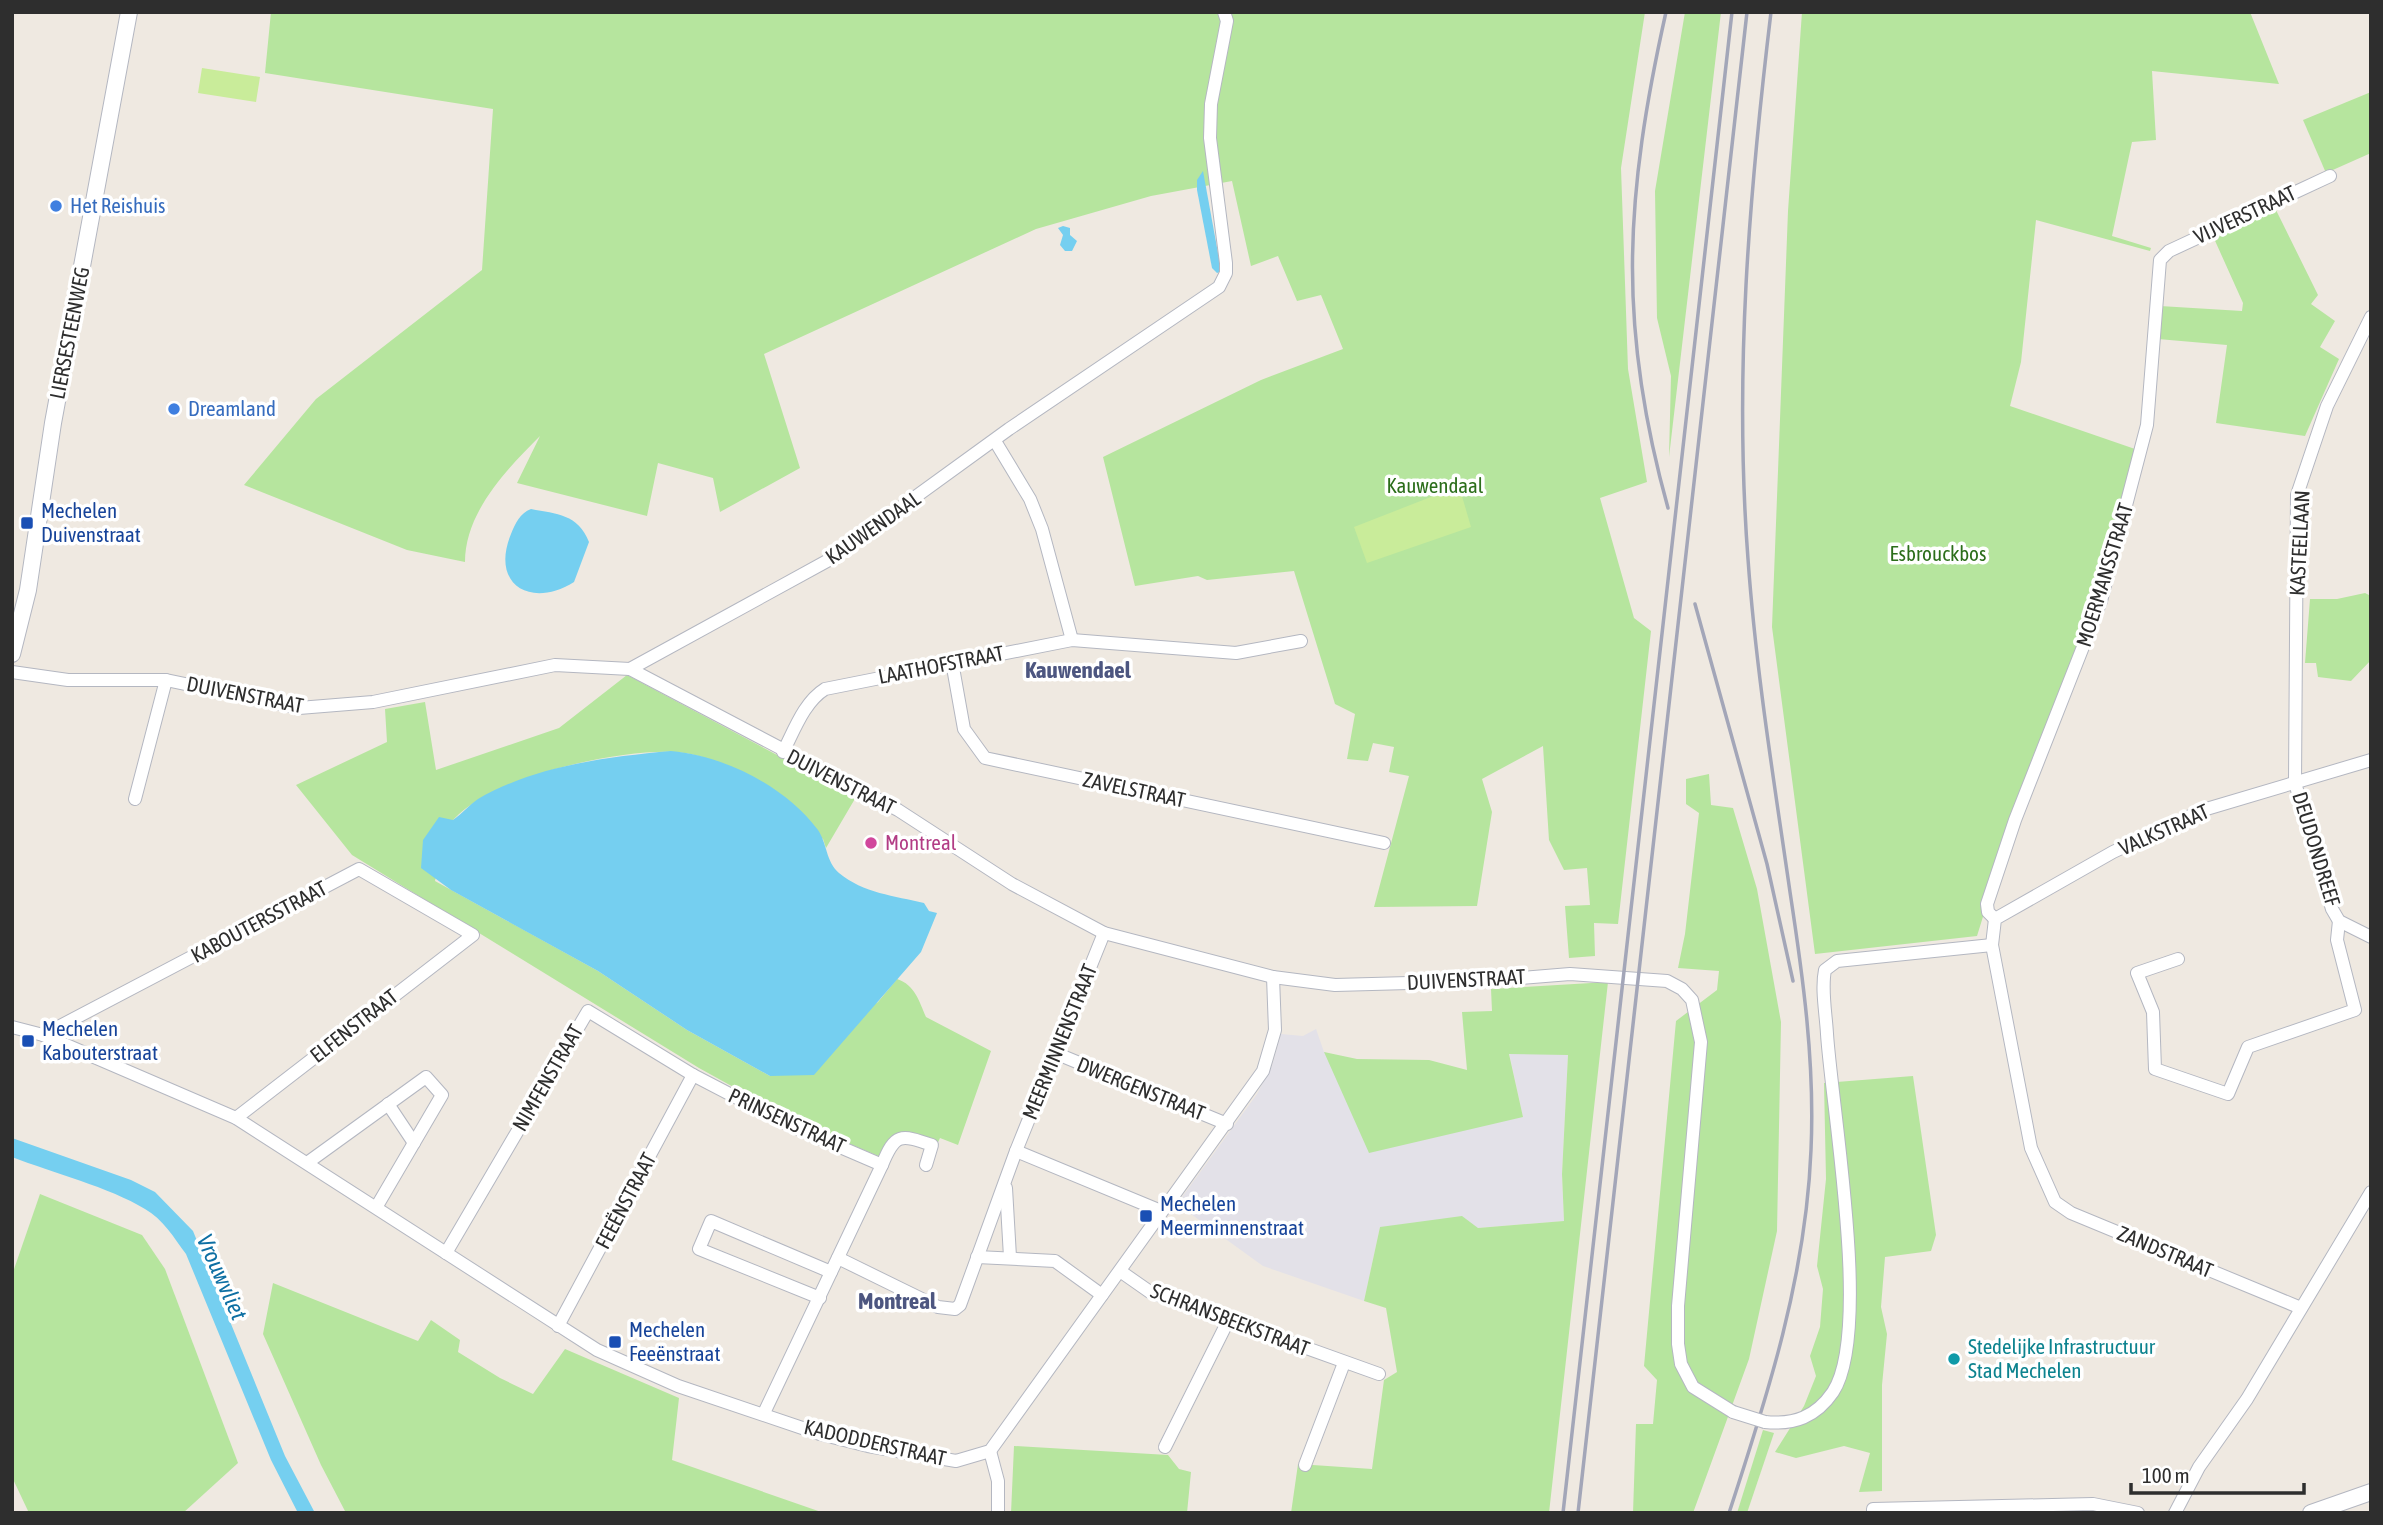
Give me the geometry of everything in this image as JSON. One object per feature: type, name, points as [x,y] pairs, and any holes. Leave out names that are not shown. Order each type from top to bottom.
[{"type":"main road","name":"LIERSESTEENWEG","points":[[12,654],[27,590],[53,423],[128,12]]},
{"type":"main road","points":[[2311,1513],[2371,1492]]},
{"type":"street","name":"KAUWENDAAL","points":[[630,669],[827,561],[1125,349],[1219,287],[1226,273],[1210,138],[1211,104],[1227,21],[1224,12]]},
{"type":"street","name":"VIJVERSTRAAT","points":[[2162,257],[2330,176]]},
{"type":"street","name":"MOERMANSSTRAAT","points":[[1995,919],[1988,912],[1987,904],[2015,820],[2101,601],[2147,425],[2159,263],[2162,257]]},
{"type":"street","name":"KASTEELLAAN","points":[[2295,783],[2298,495],[2327,406],[2371,317]]},
{"type":"street","points":[[995,441],[1030,499],[1042,529],[1072,640]]},
{"type":"street","name":"LAATHOFSTRAAT","points":[[783,752],[807,706],[815,695],[825,689],[1072,640],[1236,653],[1301,641]]},
{"type":"street","name":"ZAVELSTRAAT","points":[[952,662],[964,729],[985,758],[1384,843]]},
{"type":"street","name":"DUIVENSTRAAT","points":[[12,672],[68,680],[166,680],[194,684],[264,703],[310,708],[373,702],[555,665],[630,669],[783,752],[898,810],[1012,884],[1104,933],[1273,977],[1335,985],[1483,981],[1570,974],[1653,979],[1682,989],[1696,1009],[1701,1042],[1679,1300],[1678,1344],[1681,1364],[1693,1387],[1732,1412],[1765,1422],[1791,1423],[1810,1415],[1834,1390],[1844,1358],[1848,1316],[1848,1246],[1829,1064],[1825,970],[1838,961],[1992,945]]},
{"type":"street","name":"DUIVENSTRAAT","points":[[135,799],[166,680]]},
{"type":"street","name":"VALKSTRAAT","points":[[1995,919],[2113,852],[2203,810],[2371,760]]},
{"type":"street","name":"DEUDONDREEF","points":[[2295,783],[2332,909],[2339,922],[2371,937]]},
{"type":"street","name":"KABOUTERSSTRAAT","points":[[43,1035],[359,869],[473,935]]},
{"type":"street","points":[[1992,945],[1995,919]]},
{"type":"street","points":[[2178,959],[2137,973],[2153,1013],[2155,1069],[2228,1094],[2249,1047],[2355,1010],[2337,940],[2339,922]]},
{"type":"street","name":"MEERMINNENSTRAAT","points":[[838,1258],[947,1309],[955,1309],[964,1298],[1016,1151],[1104,933]]},
{"type":"street","name":"ELFENSTRAAT","points":[[236,1118],[473,935]]},
{"type":"street","name":"ZANDSTRAAT","points":[[1992,945],[2026,1127],[2039,1169],[2055,1202],[2071,1213],[2301,1308]]},
{"type":"street","points":[[998,1513],[998,1481],[990,1451],[1264,1071],[1275,1030],[1273,977]]},
{"type":"street","name":"NIMFENSTRAAT","points":[[446,1253],[588,1011],[693,1075]]},
{"type":"street","name":"KADODDERSTRAAT","points":[[12,1027],[43,1035],[236,1118],[377,1206],[597,1350],[678,1386],[820,1434],[935,1458],[956,1461],[990,1451]]},
{"type":"street","name":"DWERGENSTRAAT","points":[[1055,1054],[1227,1124]]},
{"type":"street","name":"PRINSENSTRAAT","points":[[693,1075],[789,1125],[882,1165]]},
{"type":"street","name":"FEEËNSTRAAT","points":[[558,1326],[693,1075]]},
{"type":"street","points":[[307,1163],[426,1077],[442,1095],[377,1206]]},
{"type":"street","points":[[388,1104],[414,1143]]},
{"type":"street","points":[[764,1413],[890,1146],[897,1138],[934,1140],[926,1165]]},
{"type":"street","points":[[1016,1151],[1161,1211]]},
{"type":"street","points":[[1005,1181],[1010,1257]]},
{"type":"street","points":[[2175,1513],[2199,1467],[2247,1399],[2371,1192]]},
{"type":"street","points":[[820,1298],[699,1249],[711,1221],[831,1272]]},
{"type":"street","points":[[977,1257],[1055,1261],[1102,1295]]},
{"type":"street","name":"SCHRANSBEEKSTRAAT","points":[[1120,1271],[1150,1292],[1379,1374]]},
{"type":"street","points":[[1164,1447],[1228,1321]]},
{"type":"street","points":[[1305,1465],[1344,1363]]},
{"type":"street","points":[[1873,1513],[1874,1509],[2093,1504],[2138,1513]]},
{"type":"shaded area","points":[[1316,1029],[1324,1052],[1523,1117],[1509,1053],[1568,1054],[1562,1174],[1564,1221],[1478,1228],[1380,1227],[1364,1301],[1263,1266],[1177,1204],[1257,1094],[1272,1066],[1281,1034],[1303,1036]]},
{"type":"green space","name":"Kauwendaal","points":[[271,12],[1645,12],[1621,168],[1628,369],[1647,482],[1600,498],[1634,618],[1651,631],[1618,924],[1594,923],[1595,956],[1569,958],[1565,906],[1590,905],[1587,868],[1564,870],[1549,840],[1543,746],[1482,779],[1492,812],[1477,906],[1374,907],[1409,776],[1389,772],[1394,747],[1373,743],[1368,761],[1347,759],[1355,714],[1335,704],[1294,571],[1207,580],[1198,576],[1135,586],[1103,457],[1261,380],[1343,349],[1321,295],[1297,301],[1278,256],[1251,266],[1232,181],[1151,196],[1036,229],[764,354],[800,468],[720,512],[713,478],[658,463],[647,516],[517,483],[540,436],[502,477],[480,509],[472,526],[465,562],[407,550],[244,485],[316,399],[482,270],[493,109],[265,73]]},
{"type":"green space","points":[[1685,12],[1721,12],[1669,457],[1671,376],[1657,318],[1655,191]]},
{"type":"green space","name":"Esbrouckbos","points":[[1802,12],[2250,12],[2279,84],[2152,71],[2156,140],[2132,142],[2112,236],[2151,248],[2150,251],[2036,220],[2021,362],[2010,406],[2135,449],[2095,600],[2030,765],[1977,936],[1815,954],[1772,627],[1788,211]]},
{"type":"green space","points":[[202,68],[260,77],[256,102],[198,93]]},
{"type":"green space","points":[[2371,92],[2371,153],[2326,173],[2303,120]]},
{"type":"green space","points":[[2274,206],[2318,295],[2311,304],[2335,321],[2320,347],[2339,359],[2305,436],[2216,423],[2227,345],[2158,339],[2160,306],[2242,311],[2243,303],[2212,234]]},
{"type":"green space","points":[[1459,486],[1471,527],[1367,563],[1354,527]]},
{"type":"green space","points":[[2365,593],[2371,596],[2371,660],[2351,681],[2318,677],[2316,663],[2305,663],[2310,599],[2337,599]]},
{"type":"green space","points":[[627,675],[856,797],[826,848],[823,839],[767,791],[735,769],[698,756],[650,752],[621,755],[557,769],[496,790],[472,804],[451,824],[435,881],[598,971],[687,1030],[770,1076],[878,1002],[897,979],[903,982],[916,994],[926,1017],[991,1051],[958,1145],[940,1138],[933,1153],[893,1137],[883,1158],[793,1120],[699,1068],[352,855],[296,785],[387,742],[385,709],[425,702],[436,770],[559,728]]},
{"type":"green space","points":[[1709,774],[1711,805],[1733,808],[1757,889],[1781,1022],[1777,1231],[1749,1359],[1693,1513],[1633,1513],[1636,1424],[1653,1424],[1657,1380],[1644,1366],[1676,1021],[1717,990],[1719,971],[1678,968],[1685,934],[1699,813],[1686,804],[1686,779]]},
{"type":"green space","points":[[1608,982],[1549,1513],[1291,1513],[1298,1464],[1372,1469],[1384,1380],[1397,1372],[1386,1308],[1364,1301],[1380,1227],[1462,1216],[1478,1228],[1564,1221],[1562,1174],[1568,1055],[1509,1054],[1523,1117],[1369,1153],[1324,1052],[1357,1059],[1429,1060],[1467,1070],[1462,1012],[1492,1011],[1491,989]]},
{"type":"green space","points":[[1913,1076],[1936,1235],[1931,1251],[1885,1257],[1881,1307],[1887,1334],[1882,1385],[1882,1491],[1859,1492],[1870,1453],[1844,1446],[1796,1458],[1775,1452],[1804,1406],[1816,1376],[1810,1356],[1820,1327],[1823,1289],[1817,1266],[1826,1179],[1824,1083]]},
{"type":"green space","points":[[40,1194],[142,1235],[165,1269],[238,1463],[183,1513],[29,1513],[12,1477],[12,1275]]},
{"type":"green space","points":[[273,1283],[418,1341],[431,1320],[460,1340],[458,1352],[500,1378],[533,1394],[565,1349],[679,1398],[672,1460],[824,1513],[346,1513],[321,1465],[263,1334]]},
{"type":"green space","points":[[1763,1430],[1774,1433],[1747,1513],[1737,1513]]},
{"type":"green space","points":[[1014,1446],[1168,1455],[1179,1469],[1191,1472],[1187,1513],[1011,1513]]},
{"type":"water","points":[[1203,171],[1220,264],[1220,272],[1217,273],[1212,268],[1197,190],[1197,180]]},
{"type":"water","points":[[1058,228],[1070,228],[1070,235],[1077,241],[1072,251],[1065,251],[1060,245],[1063,235]]},
{"type":"water","points":[[531,509],[566,517],[579,526],[589,542],[574,582],[558,590],[543,593],[518,587],[510,579],[506,567],[506,552],[516,523]]},
{"type":"water","points":[[671,751],[712,759],[771,787],[789,800],[818,830],[835,869],[848,880],[891,896],[924,903],[929,911],[937,913],[921,952],[814,1075],[770,1076],[687,1030],[598,971],[451,890],[421,868],[423,840],[439,817],[453,820],[478,799],[500,788],[523,778],[571,765]]},
{"type":"water","points":[[12,1138],[131,1180],[155,1192],[193,1231],[285,1456],[315,1513],[298,1513],[271,1460],[186,1254],[168,1229],[151,1213],[131,1201],[12,1157]]},
{"type":"railway","points":[[1666,12],[1642,141],[1632,260],[1640,379],[1668,508]]},
{"type":"railway","points":[[1563,1513],[1732,12]]},
{"type":"railway","points":[[1578,1513],[1747,12]]},
{"type":"railway","points":[[1729,1513],[1771,1379],[1793,1289],[1808,1197],[1812,1117],[1807,1020],[1751,601],[1744,490],[1743,353],[1746,285],[1756,149],[1771,12]]},
{"type":"railway","points":[[1695,604],[1767,864],[1793,981]]},
{"type":"place","name":"Het Reishuis","points":[[56,206]]},
{"type":"place","name":"Dreamland","points":[[174,409]]},
{"type":"place","name":"Mechelen Duivenstraat","points":[[27,523]]},
{"type":"place","name":"Montreal","points":[[871,843]]},
{"type":"place","name":"Mechelen Kabouterstraat","points":[[28,1041]]},
{"type":"place","name":"Mechelen Meerminnenstraat","points":[[1146,1216]]},
{"type":"place","name":"Mechelen Feeënstraat","points":[[615,1342]]},
{"type":"place","name":"Stedelijke Infrastructuur Stad Mechelen","points":[[1954,1359]]},
{"type":"district","name":"Kauwendael","points":[[1078,670]]},
{"type":"district","name":"Montreal","points":[[897,1301]]},
{"type":"water label","name":"Vrouwvliet","points":[[222,1277]]}]
